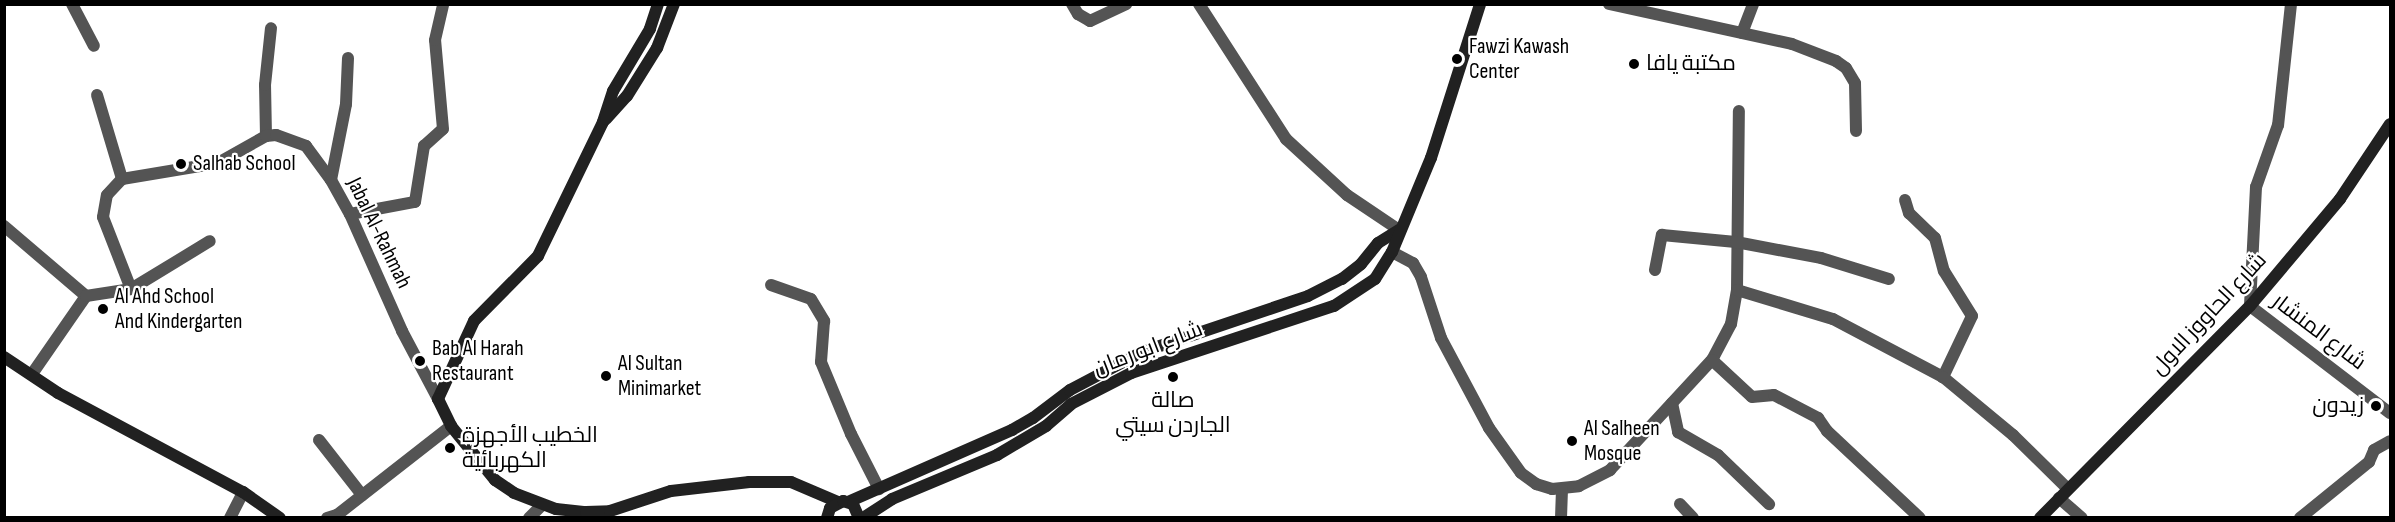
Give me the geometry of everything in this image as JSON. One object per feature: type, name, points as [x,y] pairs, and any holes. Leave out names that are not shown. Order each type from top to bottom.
[{"type":"main road","points":[[658,4],[650,29],[613,91],[603,122],[538,256],[474,321],[438,399],[451,426],[495,480],[514,493],[542,505],[571,512],[602,512],[671,491],[749,482],[791,482],[856,508],[861,518]]},
{"type":"main road","points":[[603,122],[627,96],[657,48],[674,4]]},
{"type":"main road","name":"شارع ابو رمان","points":[[861,518],[892,499],[997,455],[1046,426],[1071,404],[1131,373],[1334,306],[1375,279],[1392,252],[1399,230],[1431,158],[1480,4]]},
{"type":"main road","name":"شارع الحاووز الاول","points":[[2040,518],[2250,306],[2340,199],[2391,124]]},
{"type":"main road","name":"شارع ابو رمان","points":[[843,502],[879,489],[1012,430],[1087,380],[1142,352],[1308,296],[1342,279],[1361,264],[1378,243],[1399,230]]},
{"type":"main road","points":[[4,357],[58,393],[243,492],[280,518]]},
{"type":"main road","points":[[791,482],[809,493],[827,515],[843,502]]},
{"type":"street","points":[[72,4],[94,46]]},
{"type":"street","points":[[350,214],[415,202],[424,146],[443,129],[435,40],[443,4]]},
{"type":"street","points":[[1072,4],[1078,14],[1090,21],[1126,4]]},
{"type":"street","points":[[1199,4],[1286,139],[1347,195],[1399,230]]},
{"type":"street","points":[[1609,4],[1792,44],[1834,59],[1846,68],[1853,78],[1856,89],[1856,131]]},
{"type":"street","points":[[1742,33],[1754,4]]},
{"type":"street","points":[[2250,306],[2256,187],[2278,125],[2291,4]]},
{"type":"street","points":[[132,290],[103,217],[107,195],[122,179],[218,163],[266,136],[265,85],[271,28]]},
{"type":"street","points":[[331,180],[346,104],[348,58]]},
{"type":"street","points":[[97,95],[122,179]]},
{"type":"street","points":[[1392,252],[1413,263],[1421,277],[1441,338],[1489,428],[1516,466],[1536,484],[1562,490],[1580,486],[1610,470],[1712,360],[1731,324],[1737,290],[1739,111]]},
{"type":"street","name":"Jabal Al-Rahmah","points":[[266,136],[276,135],[306,146],[331,180],[350,214],[402,331],[438,399]]},
{"type":"street","points":[[1905,200],[1909,213],[1935,238],[1944,271],[1972,316],[1943,377]]},
{"type":"street","points":[[4,226],[86,296]]},
{"type":"street","points":[[1655,270],[1662,235],[1736,242],[1821,258],[1888,279]]},
{"type":"street","points":[[32,374],[86,296],[132,290],[210,241]]},
{"type":"street","points":[[771,285],[811,299],[824,321],[821,362],[851,434],[879,489]]},
{"type":"street","points":[[1737,290],[1833,319],[1943,377],[2013,435],[2068,489]]},
{"type":"street","name":"شارع المنشار","points":[[2250,306],[2391,413]]},
{"type":"street","points":[[1712,360],[1752,397],[1774,395],[1818,418],[1827,430],[1920,518]]},
{"type":"street","points":[[1672,403],[1678,432],[1718,455],[1769,504]]},
{"type":"street","points":[[327,518],[337,515],[451,426]]},
{"type":"street","points":[[319,440],[362,495]]},
{"type":"street","points":[[2300,518],[2369,462],[2374,450],[2391,441]]},
{"type":"street","points":[[1561,518],[1562,490]]},
{"type":"street","points":[[231,518],[243,492]]},
{"type":"street","points":[[2059,498],[2082,518]]},
{"type":"street","points":[[1680,504],[1694,518]]},
{"type":"street","points":[[529,518],[542,505]]},
{"type":"place","name":"Fawzi Kawash Center","points":[[1457,59]]},
{"type":"place","name":"مكتبة يافا","points":[[1634,64]]},
{"type":"place","name":"Salhab School","points":[[181,164]]},
{"type":"place","name":"Al Ahd School And Kindergarten","points":[[103,309]]},
{"type":"place","name":"Bab Al Harah Restaurant","points":[[420,361]]},
{"type":"place","name":"Al Sultan Minimarket","points":[[606,376]]},
{"type":"place","name":"صالة الجاردن سيتي","points":[[1173,377]]},
{"type":"place","name":"زيدون","points":[[2376,406]]},
{"type":"place","name":"Al Salheen Mosque","points":[[1572,441]]},
{"type":"place","name":"الخطيب الأجهزة الكهربائية","points":[[450,448]]}]
